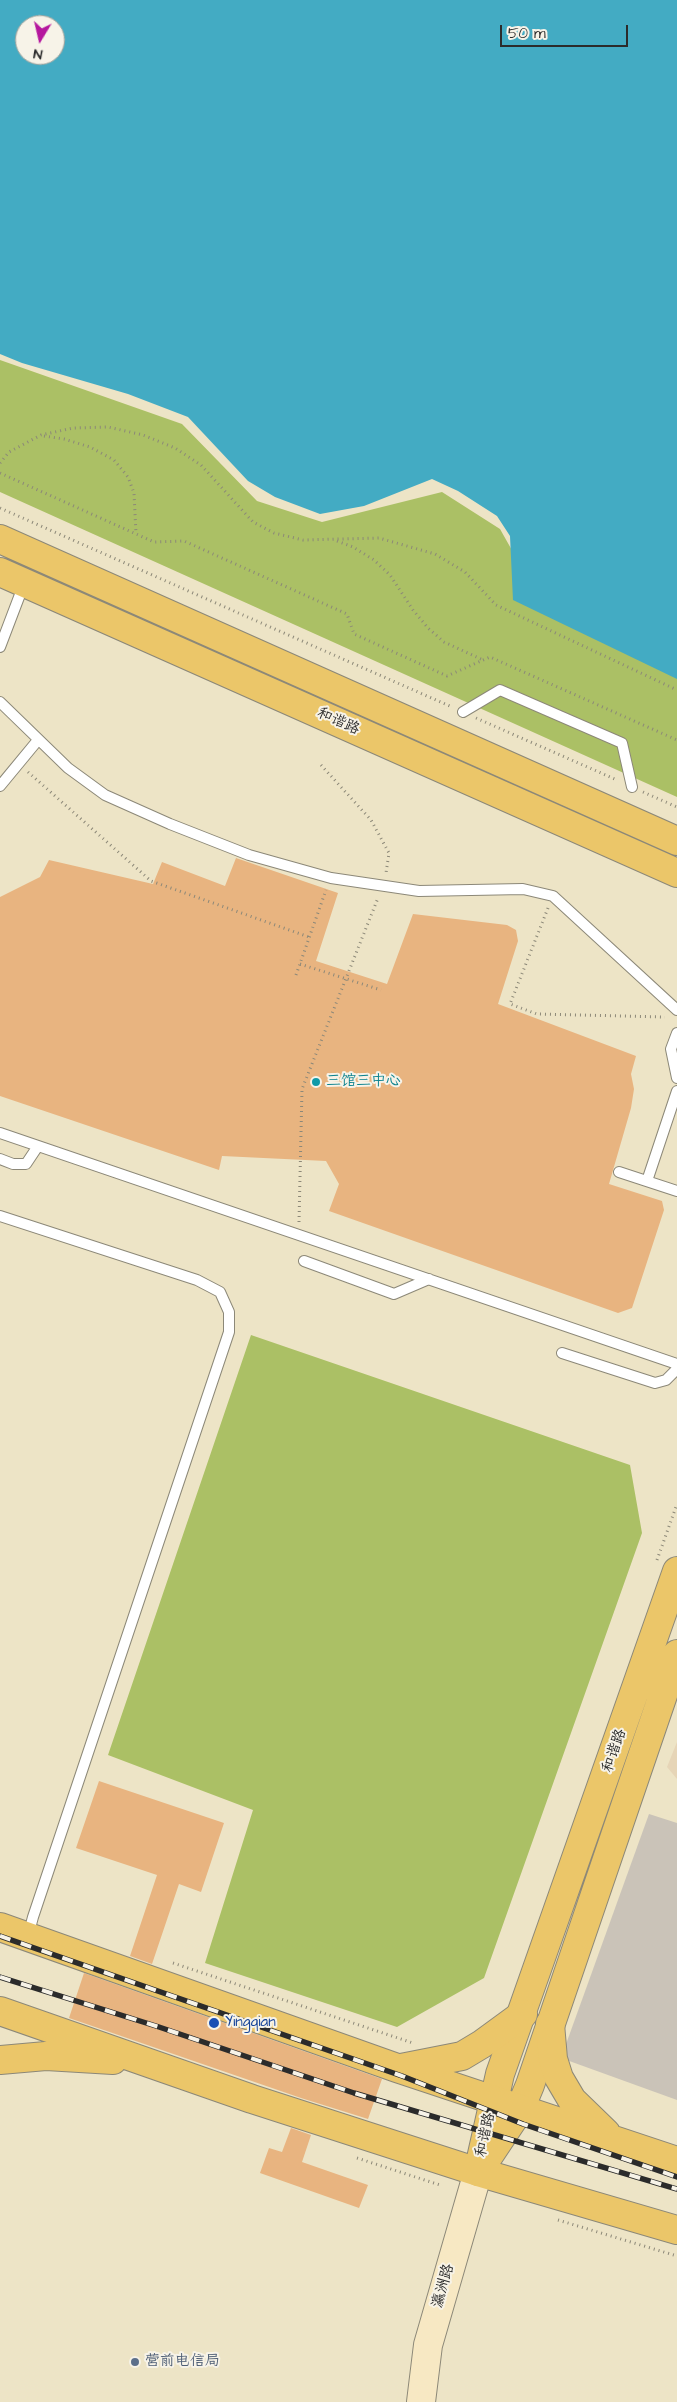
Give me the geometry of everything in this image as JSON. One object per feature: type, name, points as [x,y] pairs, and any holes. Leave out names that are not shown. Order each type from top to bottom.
[{"type":"main road","name":"和谐路","points":[[0,539],[677,841]]},
{"type":"main road","name":"和谐路","points":[[0,572],[677,873]]},
{"type":"main road","name":"和谐路","points":[[478,2172],[493,2100],[523,2014],[665,1570]]},
{"type":"main road","name":"和谐路","points":[[478,2172],[520,2109],[677,1654]]},
{"type":"main road","points":[[0,1927],[397,2068],[677,2161]]},
{"type":"main road","points":[[0,2011],[252,2099],[478,2172],[677,2230]]},
{"type":"main road","points":[[397,2068],[462,2056],[523,2014]]},
{"type":"main road","points":[[550,2024],[553,2059],[559,2078],[572,2100],[588,2118],[615,2140]]},
{"type":"main road","points":[[0,2060],[46,2056],[145,2062]]},
{"type":"street","name":"瀛洲路","points":[[421,2402],[428,2345],[478,2172]]},
{"type":"lane","points":[[0,647],[24,583]]},
{"type":"lane","points":[[463,712],[500,690],[614,739],[622,743],[632,787]]},
{"type":"lane","points":[[0,702],[68,768],[104,795],[170,824],[249,855],[330,878],[419,891],[523,889],[552,896],[677,1010]]},
{"type":"lane","points":[[0,786],[38,740]]},
{"type":"lane","points":[[677,1033],[671,1049],[677,1078]]},
{"type":"lane","points":[[647,1181],[677,1091]]},
{"type":"lane","points":[[0,1133],[677,1364]]},
{"type":"lane","points":[[0,1159],[12,1164],[26,1164],[38,1146]]},
{"type":"lane","points":[[619,1172],[677,1191]]},
{"type":"lane","points":[[0,1216],[197,1280],[220,1292],[229,1312],[229,1332],[32,1916],[28,1937]]},
{"type":"lane","points":[[304,1261],[394,1294],[429,1279]]},
{"type":"lane","points":[[562,1353],[655,1383],[666,1380],[677,1369]]},
{"type":"path","points":[[0,463],[9,452],[41,435],[73,428],[108,427],[144,435],[175,448],[201,465],[253,522],[274,532],[303,540],[379,538],[435,554],[466,572],[496,605],[677,690]]},
{"type":"path","points":[[41,435],[64,439],[90,447],[114,460],[128,477],[134,493],[136,534]]},
{"type":"path","points":[[0,474],[154,542],[184,541],[347,614],[354,634],[447,676],[490,657],[677,740]]},
{"type":"path","points":[[0,508],[677,807]]},
{"type":"path","points":[[336,540],[354,547],[374,560],[390,575],[413,610],[428,628],[444,642],[484,660]]},
{"type":"path","points":[[19,763],[151,881],[309,937]]},
{"type":"path","points":[[299,1235],[302,1089],[383,886],[389,853],[371,820],[321,765]]},
{"type":"path","points":[[296,975],[327,887]]},
{"type":"path","points":[[552,896],[510,1004],[537,1014],[652,1017]]},
{"type":"path","points":[[300,964],[381,990]]},
{"type":"path","points":[[665,1570],[677,1504]]},
{"type":"path","points":[[172,1963],[415,2043]]},
{"type":"shaded area","points":[[677,1742],[677,1779],[667,1767]]},
{"type":"shaded area","points":[[649,1814],[677,1823],[677,2100],[561,2058]]},
{"type":"green space","points":[[0,360],[182,424],[257,501],[322,522],[442,492],[500,529],[540,600],[677,665],[677,797],[0,492]]},
{"type":"green space","points":[[251,1335],[630,1465],[642,1533],[484,1978],[397,2027],[205,1963],[253,1810],[108,1755]]},
{"type":"water","points":[[0,0],[677,0],[677,679],[513,600],[510,536],[497,516],[458,491],[432,479],[364,506],[320,514],[275,497],[248,481],[188,417],[128,394],[22,363],[0,354]]},
{"type":"building","name":"三馆三中心","points":[[236,858],[338,893],[316,961],[387,984],[413,914],[507,925],[516,930],[518,941],[498,1004],[636,1056],[631,1074],[634,1089],[631,1108],[609,1184],[662,1201],[664,1210],[632,1308],[618,1313],[329,1211],[339,1184],[326,1161],[222,1156],[219,1170],[0,1096],[0,897],[40,877],[49,860],[153,884],[162,862],[225,886]]},
{"type":"building","points":[[99,1781],[224,1823],[201,1892],[179,1884],[152,1964],[130,1956],[157,1875],[76,1848]]},
{"type":"building","points":[[84,1973],[382,2079],[368,2119],[301,2098],[69,2018]]},
{"type":"building","points":[[291,2128],[311,2135],[302,2162],[368,2185],[359,2208],[260,2173],[269,2148],[282,2152]]},
{"type":"railway","points":[[0,1936],[402,2076],[523,2124],[677,2177]]},
{"type":"railway","points":[[0,1977],[159,2027],[354,2093],[677,2189]]},
{"type":"place","name":"三馆三中心","points":[[316,1082]]},
{"type":"place","name":"Yingqian","points":[[214,2023]]},
{"type":"place","name":"营前电信局","points":[[135,2362]]}]
